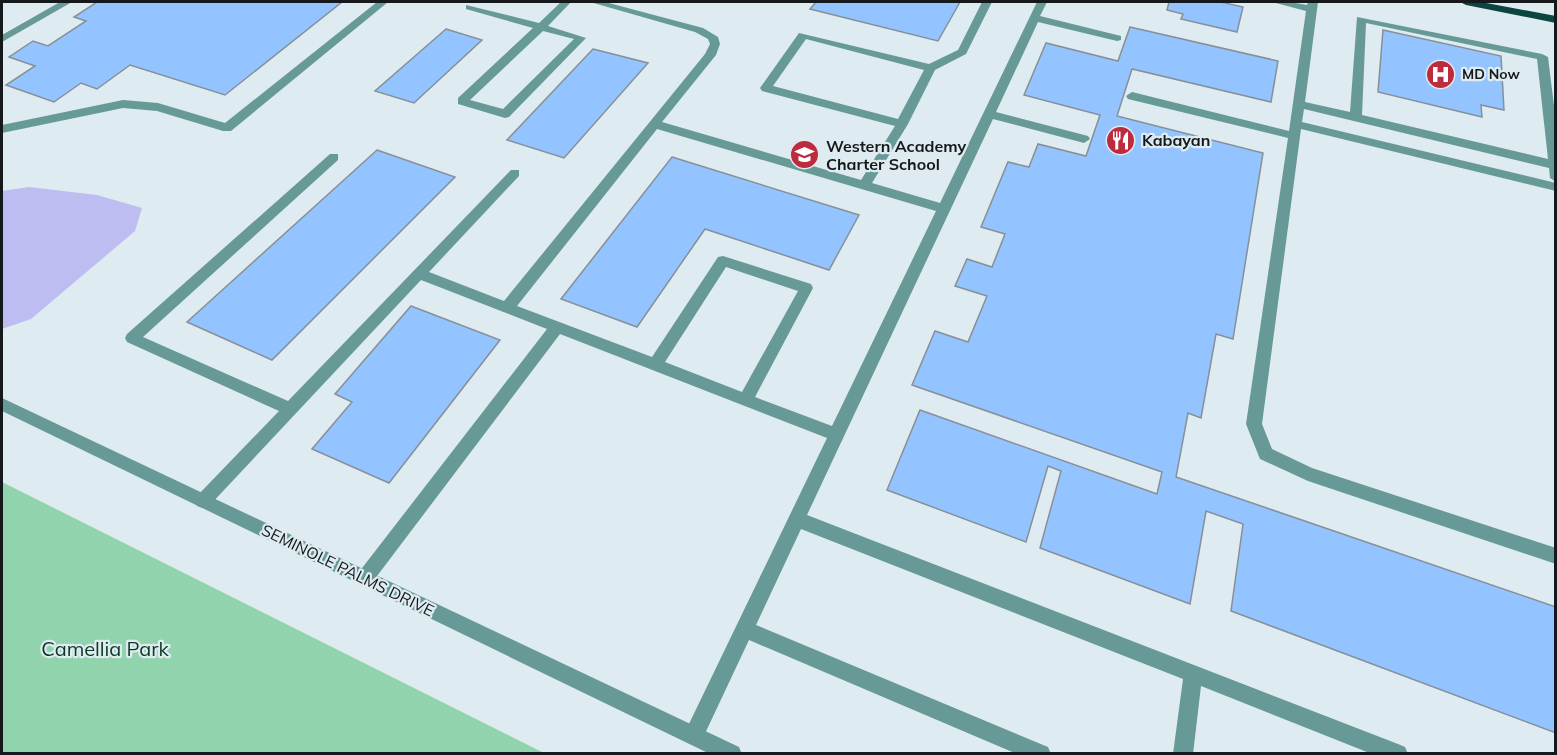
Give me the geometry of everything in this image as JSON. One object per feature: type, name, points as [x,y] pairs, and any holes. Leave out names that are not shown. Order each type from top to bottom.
[{"type":"highway","points":[[1466,2],[1556,20]]},
{"type":"street","points":[[2,39],[67,2]]},
{"type":"street","points":[[2,129],[123,104],[158,107],[227,128],[383,2]]},
{"type":"street","points":[[470,7],[541,27],[581,38],[505,114],[462,101],[541,27],[566,2]]},
{"type":"street","points":[[507,308],[710,55],[715,44],[712,37],[699,30],[595,2]]},
{"type":"street","points":[[864,186],[902,124],[930,68],[962,52],[987,2]]},
{"type":"street","points":[[694,735],[1042,2]]},
{"type":"street","points":[[1278,2],[1313,5],[1254,424],[1266,454],[1308,474],[1556,556]]},
{"type":"street","points":[[1034,18],[1117,38]]},
{"type":"street","points":[[1356,118],[1361,19],[1542,57],[1556,178]]},
{"type":"street","points":[[902,124],[766,88],[803,35],[930,68]]},
{"type":"street","points":[[1132,96],[1556,187]]},
{"type":"street","points":[[1299,104],[1554,165]]},
{"type":"street","points":[[989,114],[1084,139]]},
{"type":"street","points":[[654,124],[944,209]]},
{"type":"street","points":[[291,408],[132,338],[334,157]]},
{"type":"street","points":[[203,501],[515,173]]},
{"type":"street","points":[[655,365],[723,261],[806,288],[746,400]]},
{"type":"street","points":[[420,274],[837,435]]},
{"type":"street","points":[[365,578],[557,327]]},
{"type":"street","name":"SEMINOLE PALMS DRIVE","points":[[2,404],[732,753]]},
{"type":"street","points":[[796,519],[1398,753]]},
{"type":"street","points":[[745,629],[1041,753]]},
{"type":"street","points":[[1182,753],[1193,674]]},
{"type":"green space","name":"Camellia Park","points":[[2,482],[544,753],[2,753]]},
{"type":"water","points":[[29,187],[97,195],[142,208],[135,231],[31,319],[2,329],[2,191]]},
{"type":"building","points":[[97,2],[342,2],[225,95],[130,65],[97,89],[81,83],[54,102],[6,85],[35,66],[9,57],[33,41],[48,46],[86,21],[74,17]]},
{"type":"building","points":[[816,2],[960,2],[938,41],[810,9]]},
{"type":"building","points":[[1169,2],[1221,2],[1243,7],[1237,32],[1181,19],[1183,14],[1167,10]]},
{"type":"building","points":[[1130,27],[1278,61],[1271,102],[1132,69],[1117,116],[1263,153],[1233,339],[1216,334],[1201,418],[1188,413],[1176,477],[1556,607],[1556,733],[1231,611],[1243,524],[1206,511],[1190,604],[1040,548],[1061,471],[1048,466],[1026,542],[887,490],[920,410],[1157,494],[1162,472],[912,385],[935,331],[968,342],[987,296],[955,286],[967,259],[992,267],[1005,234],[981,227],[1008,162],[1029,167],[1038,144],[1086,156],[1100,115],[1024,95],[1046,43],[1118,61]]},
{"type":"building","points":[[446,29],[482,40],[414,103],[375,91]]},
{"type":"building","name":"MD Now","points":[[1383,30],[1501,56],[1504,110],[1481,105],[1482,117],[1378,92]]},
{"type":"building","points":[[593,49],[648,63],[564,158],[507,140]]},
{"type":"building","points":[[377,150],[455,177],[272,360],[187,322]]},
{"type":"building","points":[[672,157],[859,215],[829,270],[705,229],[637,327],[561,299]]},
{"type":"building","points":[[411,306],[500,340],[389,483],[312,449],[352,402],[335,394]]},
{"type":"place","name":"MD Now","points":[[1441,74]]},
{"type":"place","name":"Kabayan","points":[[1121,140]]},
{"type":"place","name":"Western Academy Charter School","points":[[805,155]]}]
